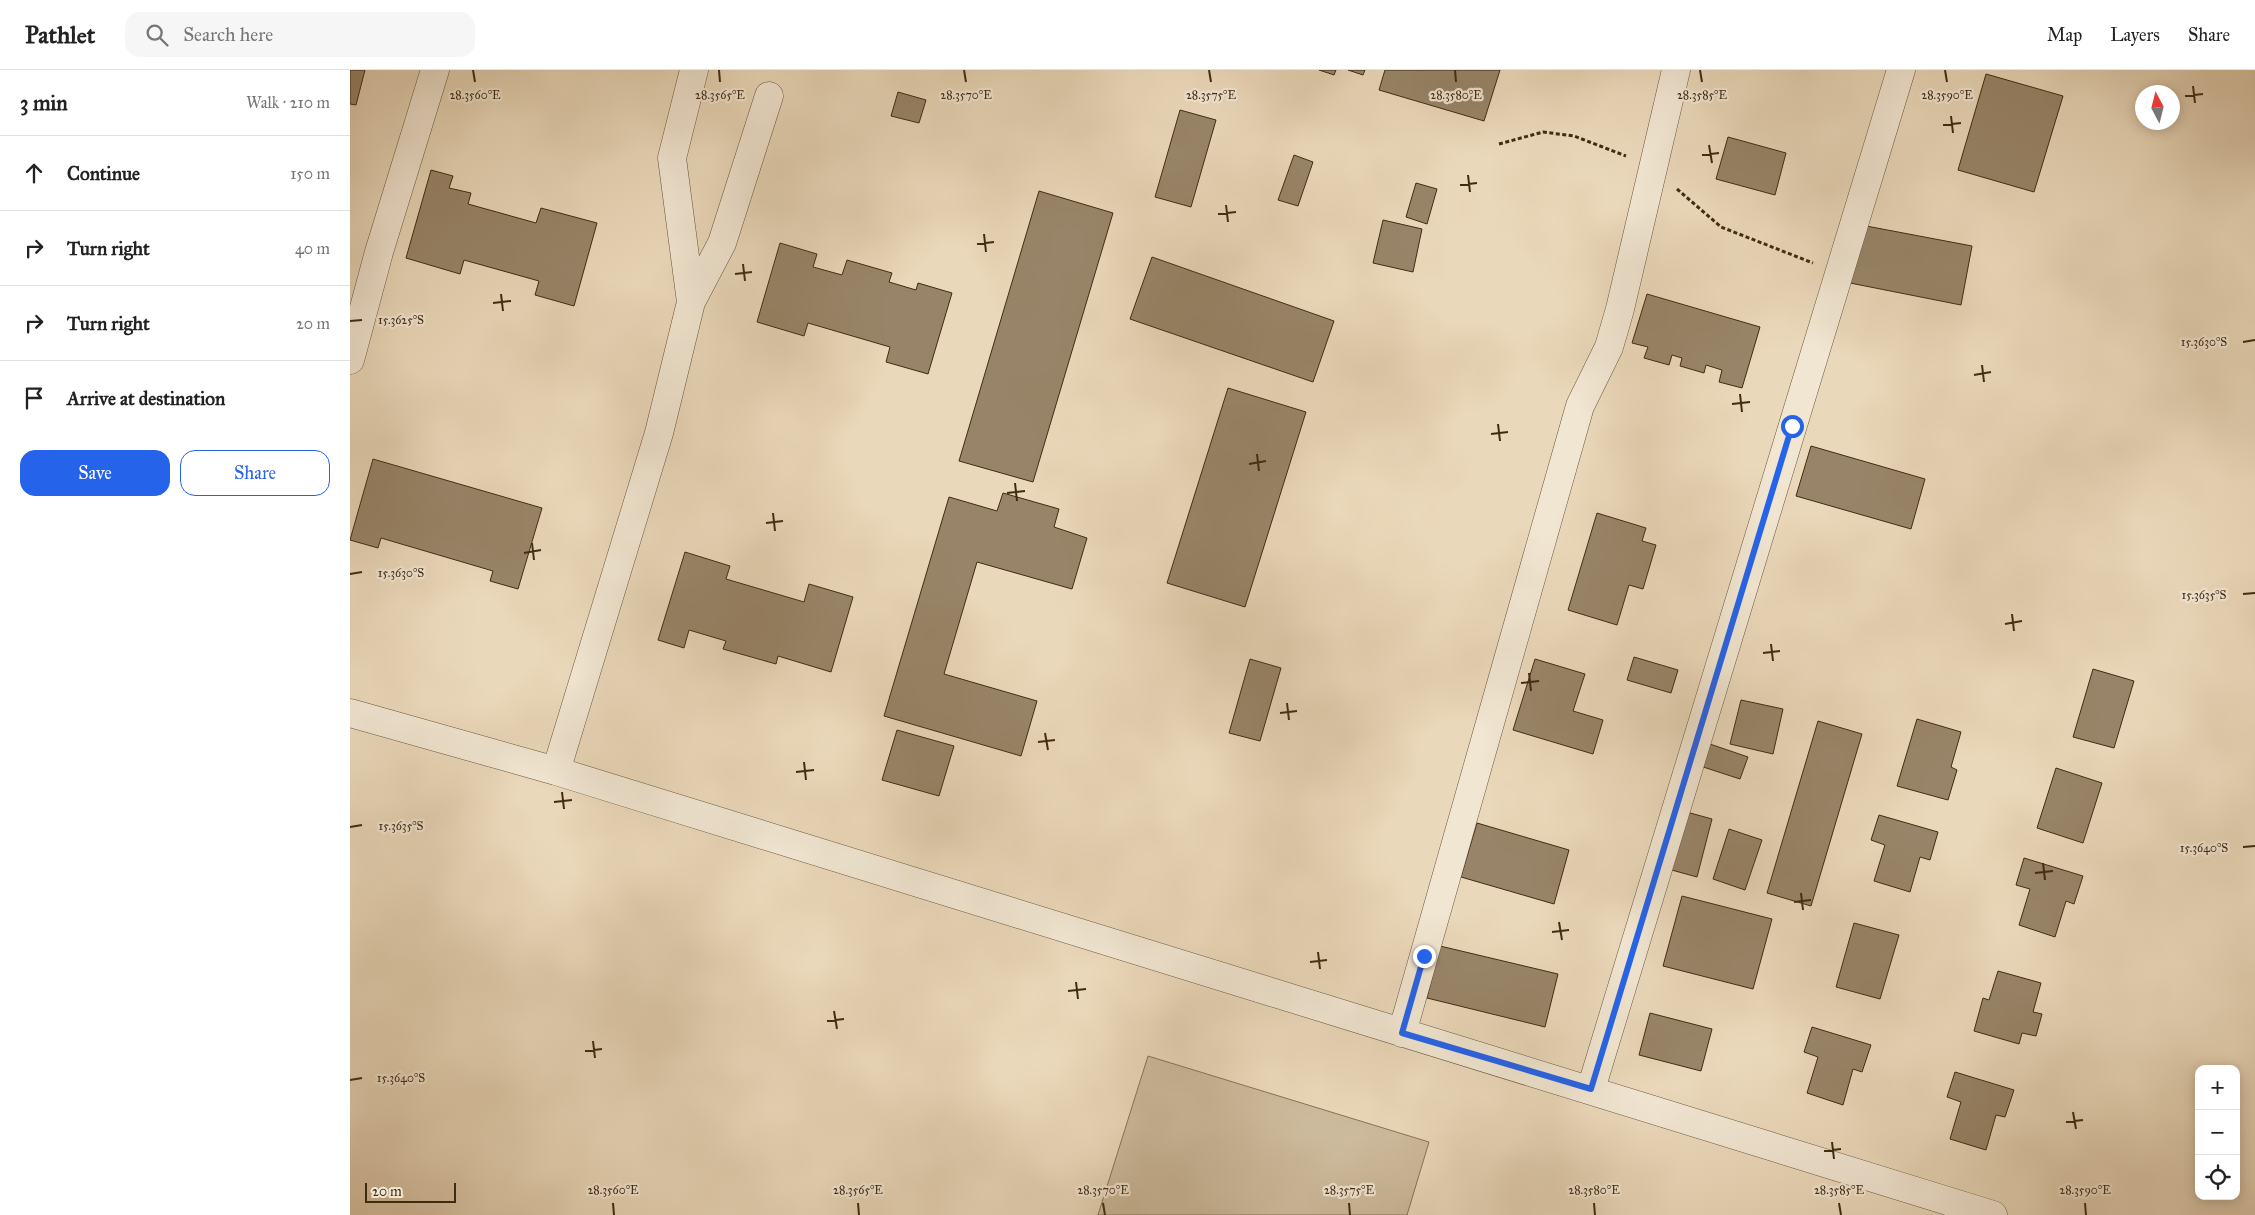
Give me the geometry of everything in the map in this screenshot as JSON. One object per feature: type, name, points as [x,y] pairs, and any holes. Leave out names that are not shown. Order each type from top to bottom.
[{"type":"street","points":[[350,360],[378,252],[435,70]]},
{"type":"street","points":[[691,302],[672,158],[694,70]]},
{"type":"street","points":[[1402,1033],[1580,406],[1609,346],[1617,319],[1676,70]]},
{"type":"street","points":[[1591,1089],[1901,70]]},
{"type":"street","points":[[556,771],[659,433],[691,302],[722,243],[769,96]]},
{"type":"street","points":[[350,713],[556,771],[1402,1033],[1591,1089],[1993,1215]]},
{"type":"shaded area","points":[[1148,1056],[1429,1142],[1407,1215],[1098,1215]]},
{"type":"building","points":[[350,70],[365,70],[356,105],[350,104]]},
{"type":"building","points":[[1319,70],[1336,70],[1334,75]]},
{"type":"building","points":[[1348,70],[1365,70],[1363,75]]},
{"type":"building","points":[[1385,70],[1500,70],[1484,121],[1379,90]]},
{"type":"building","points":[[1986,74],[2063,96],[2034,192],[1958,170]]},
{"type":"building","points":[[898,92],[926,100],[919,123],[891,116]]},
{"type":"building","points":[[1180,110],[1216,120],[1191,207],[1155,197]]},
{"type":"building","points":[[1728,137],[1786,153],[1775,195],[1716,179]]},
{"type":"building","points":[[1294,155],[1313,162],[1298,206],[1278,200]]},
{"type":"building","points":[[431,170],[453,176],[449,188],[471,193],[468,204],[536,223],[541,208],[597,223],[574,306],[535,295],[539,281],[464,260],[460,274],[406,258]]},
{"type":"building","points":[[1416,183],[1437,189],[1427,224],[1406,217]]},
{"type":"building","points":[[1039,191],[1113,213],[1033,482],[959,461]]},
{"type":"building","points":[[1383,220],[1422,229],[1413,272],[1373,263]]},
{"type":"building","points":[[1861,225],[1972,246],[1961,305],[1850,283]]},
{"type":"building","points":[[780,243],[817,254],[813,267],[842,275],[847,260],[892,273],[889,282],[916,290],[918,283],[952,293],[928,374],[886,362],[890,347],[808,323],[804,336],[757,322]]},
{"type":"building","points":[[1152,257],[1334,321],[1313,382],[1130,319]]},
{"type":"building","points":[[1647,294],[1760,327],[1742,388],[1719,382],[1722,370],[1706,365],[1704,373],[1680,366],[1682,358],[1672,355],[1669,365],[1644,358],[1648,347],[1632,343]]},
{"type":"building","points":[[1228,388],[1306,412],[1245,607],[1167,583]]},
{"type":"building","points":[[1811,446],[1925,479],[1911,529],[1796,496]]},
{"type":"building","points":[[373,459],[542,508],[518,589],[490,581],[493,571],[381,538],[378,548],[350,540]]},
{"type":"building","points":[[1003,493],[1059,509],[1054,527],[1087,538],[1072,589],[977,562],[944,674],[1037,701],[1021,756],[884,716],[949,497],[997,511]]},
{"type":"building","points":[[1597,513],[1646,528],[1642,541],[1656,545],[1643,589],[1629,585],[1617,625],[1568,610]]},
{"type":"building","points":[[685,552],[730,566],[726,579],[804,602],[809,584],[853,597],[831,672],[778,656],[776,664],[723,649],[726,641],[689,630],[684,648],[658,640]]},
{"type":"building","points":[[1634,657],[1678,670],[1671,693],[1627,680]]},
{"type":"building","points":[[1250,659],[1281,668],[1260,741],[1229,733]]},
{"type":"building","points":[[1535,659],[1585,674],[1573,711],[1603,720],[1593,754],[1513,730]]},
{"type":"building","points":[[2093,669],[2134,681],[2114,748],[2073,737]]},
{"type":"building","points":[[1741,700],[1783,709],[1773,754],[1730,744]]},
{"type":"building","points":[[1917,719],[1961,732],[1951,767],[1957,770],[1948,800],[1897,786]]},
{"type":"building","points":[[1818,721],[1862,734],[1811,906],[1767,893]]},
{"type":"building","points":[[897,730],[954,746],[939,796],[882,780]]},
{"type":"building","points":[[1704,742],[1748,757],[1740,779],[1697,765]]},
{"type":"building","points":[[2056,768],[2102,783],[2083,843],[2037,828]]},
{"type":"building","points":[[1683,811],[1712,819],[1697,877],[1668,869]]},
{"type":"building","points":[[1879,815],[1938,832],[1930,860],[1920,857],[1910,892],[1874,881],[1885,845],[1871,840]]},
{"type":"building","points":[[1477,823],[1569,850],[1554,904],[1461,877]]},
{"type":"building","points":[[1729,829],[1762,840],[1745,890],[1713,879]]},
{"type":"building","points":[[2024,858],[2083,876],[2074,904],[2066,901],[2055,937],[2019,925],[2030,889],[2016,885]]},
{"type":"building","points":[[1682,896],[1772,919],[1753,989],[1663,966]]},
{"type":"building","points":[[1854,923],[1899,935],[1880,999],[1836,987]]},
{"type":"building","points":[[1440,946],[1558,974],[1545,1027],[1427,998]]},
{"type":"building","points":[[1998,971],[2041,983],[2033,1012],[2042,1014],[2036,1036],[2022,1033],[2019,1044],[1974,1031],[1983,998],[1989,1000]]},
{"type":"building","points":[[1650,1013],[1712,1029],[1701,1071],[1639,1055]]},
{"type":"building","points":[[1812,1027],[1871,1045],[1862,1072],[1853,1069],[1843,1105],[1807,1093],[1818,1057],[1804,1052]]},
{"type":"building","points":[[1955,1072],[2014,1090],[2005,1117],[1996,1115],[1986,1150],[1950,1139],[1961,1102],[1947,1097]]},
{"type":"route","points":[[1424,956],[1402,1033],[1591,1089],[1792,426]]}]
